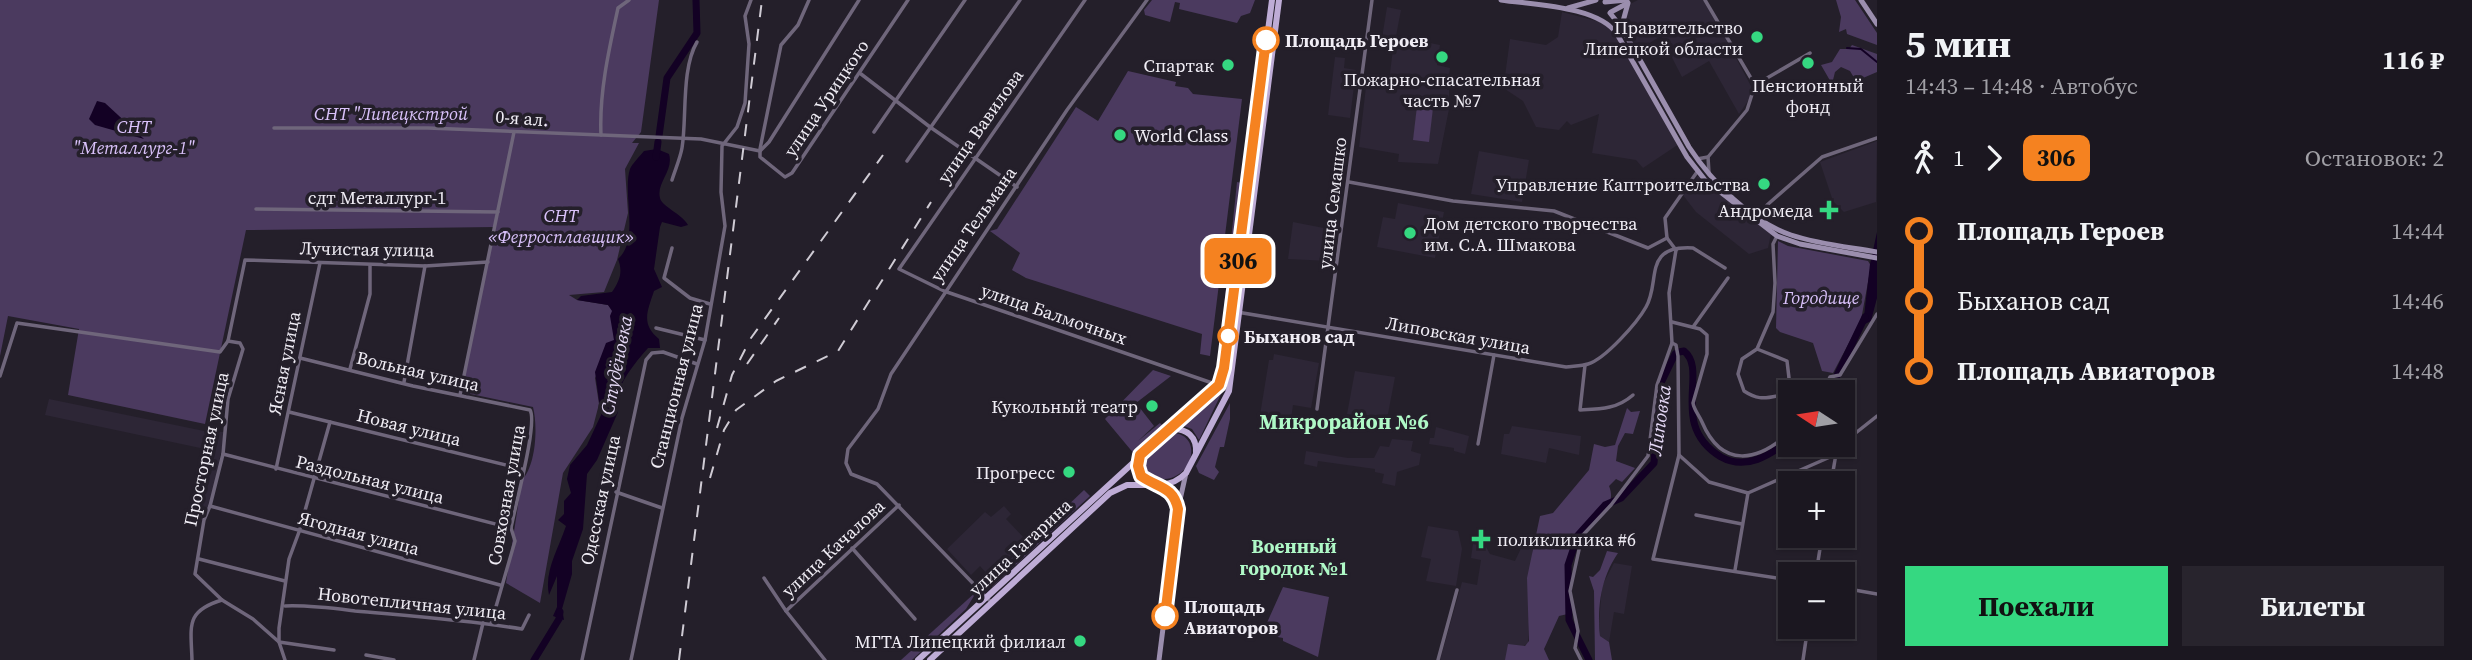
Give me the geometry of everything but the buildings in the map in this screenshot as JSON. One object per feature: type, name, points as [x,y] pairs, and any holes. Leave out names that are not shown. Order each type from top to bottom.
[{"type":"main road","points":[[1178,509],[1175,495],[1139,473],[1140,455],[1219,385],[1272,0]]},
{"type":"main road","points":[[1159,660],[1178,509],[1186,472],[1228,391],[1279,0]]},
{"type":"main road","points":[[1502,0],[1565,9],[1609,23],[1697,172],[1763,228],[1800,244],[1865,253],[1877,252]]},
{"type":"main road","points":[[1861,0],[1877,24]]},
{"type":"main road","points":[[1565,9],[1598,1],[1628,1]]},
{"type":"main road","points":[[1598,1],[1622,28],[1697,159],[1710,175],[1766,224],[1778,230],[1877,258]]},
{"type":"main road","points":[[1584,14],[1598,1]]},
{"type":"main road","points":[[1593,16],[1598,1]]},
{"type":"main road","points":[[1601,19],[1628,1]]},
{"type":"main road","points":[[1622,28],[1628,1]]},
{"type":"main road","points":[[1244,208],[1248,213],[1253,209]]},
{"type":"main road","points":[[1171,429],[1181,429],[1191,435],[1196,444],[1195,455]]},
{"type":"main road","name":"улица Гагарина","points":[[930,660],[1140,455]]},
{"type":"main road","points":[[1158,485],[1173,483],[1186,472]]},
{"type":"main road","name":"улица Гагарина","points":[[918,660],[1110,493],[1127,485],[1158,485]]},
{"type":"street","points":[[601,135],[602,102],[611,38],[618,8],[629,0]]},
{"type":"street","name":"Станционная улица","points":[[631,660],[662,508],[705,340],[725,226],[721,192],[723,143],[737,127],[745,103],[749,44],[746,16],[751,0]]},
{"type":"street","points":[[760,151],[781,45],[798,25],[809,0]]},
{"type":"street","points":[[760,151],[769,142],[859,0]]},
{"type":"street","name":"улица Урицкого","points":[[760,151],[760,157],[785,177],[792,173],[861,74],[908,0]]},
{"type":"street","points":[[874,132],[965,0]]},
{"type":"street","points":[[906,161],[1020,0]]},
{"type":"street","name":"улица Вавилова","points":[[899,270],[1085,0]]},
{"type":"street","name":"улица Тельмана","points":[[899,505],[877,484],[851,474],[846,463],[848,449],[878,409],[891,373],[944,291],[1067,110],[1147,0]]},
{"type":"street","name":"улица Семашко","points":[[1317,409],[1372,0]]},
{"type":"street","points":[[1706,0],[1755,85]]},
{"type":"street","points":[[672,180],[682,148],[690,76],[688,60],[697,42]]},
{"type":"street","points":[[1697,159],[1708,158],[1747,110],[1755,85],[1810,53]]},
{"type":"street","points":[[861,74],[974,159],[1017,187]]},
{"type":"street","name":"0-я ал.","points":[[274,128],[428,128],[601,135],[723,143],[760,151]]},
{"type":"street","points":[[460,395],[514,132]]},
{"type":"street","points":[[1767,205],[1822,157],[1877,138]]},
{"type":"street","points":[[1708,158],[1710,175]]},
{"type":"street","points":[[1581,660],[1576,648],[1578,631],[1570,591],[1582,536],[1613,503],[1648,456],[1657,385],[1664,359],[1672,343],[1669,293],[1676,250],[1667,238],[1665,218],[1697,172]]},
{"type":"street","points":[[1349,182],[1453,201],[1554,211],[1648,248],[1667,238]]},
{"type":"street","name":"сдт Металлург-1","points":[[256,209],[498,212]]},
{"type":"street","points":[[1758,349],[1787,361],[1789,378],[1777,396],[1756,398],[1744,391],[1738,374],[1746,355],[1758,349],[1773,312],[1773,244],[1777,236]]},
{"type":"street","points":[[673,248],[664,278],[690,298],[710,304]]},
{"type":"street","points":[[1676,250],[1693,248],[1726,268]]},
{"type":"street","name":"Липовская улица","points":[[1231,311],[1558,367],[1584,365],[1597,360],[1613,346],[1647,306],[1658,259],[1676,250]]},
{"type":"street","name":"Лучистая улица","points":[[228,341],[246,260],[425,266],[488,262]]},
{"type":"street","name":"Ясная улица","points":[[275,470],[320,263]]},
{"type":"street","points":[[349,370],[370,294],[370,265]]},
{"type":"street","points":[[404,382],[425,266]]},
{"type":"street","name":"улица Балмочных","points":[[899,270],[944,291],[1219,385],[1228,391]]},
{"type":"street","points":[[1693,327],[1728,278]]},
{"type":"street","points":[[1829,380],[1830,377],[1840,375],[1877,314]]},
{"type":"street","points":[[1671,322],[1704,331],[1708,341],[1693,403],[1709,438],[1727,453],[1745,457],[1778,442]]},
{"type":"street","points":[[0,376],[17,323],[78,333],[145,339],[217,352],[228,341]]},
{"type":"street","points":[[656,328],[705,340]]},
{"type":"street","name":"Просторная улица","points":[[222,600],[195,574],[204,520],[223,454],[228,399],[243,349],[240,344],[228,341]]},
{"type":"street","points":[[1672,343],[1678,356],[1679,455],[1654,559],[1778,578]]},
{"type":"street","name":"Одесская улица","points":[[582,660],[615,492],[648,356],[663,352],[697,364]]},
{"type":"street","points":[[1478,444],[1494,355]]},
{"type":"street","name":"Вольная улица","points":[[300,359],[530,410]]},
{"type":"street","points":[[1584,365],[1580,410],[1608,409],[1623,404],[1633,395]]},
{"type":"street","points":[[1202,380],[1208,395]]},
{"type":"street","name":"Совхозная улица","points":[[491,624],[500,586],[505,584],[515,541],[511,528],[534,422],[530,410]]},
{"type":"street","name":"Новая улица","points":[[289,412],[522,469]]},
{"type":"street","points":[[1855,434],[1877,416]]},
{"type":"street","points":[[285,660],[279,642],[289,559],[315,480],[330,422]]},
{"type":"street","name":"Раздольная улица","points":[[223,454],[275,470],[511,528]]},
{"type":"street","points":[[1679,455],[1709,482],[1748,493],[1825,457]]},
{"type":"street","points":[[615,492],[662,508]]},
{"type":"street","points":[[1735,571],[1748,493]]},
{"type":"street","points":[[899,505],[989,600]]},
{"type":"street","name":"улица Качалова","points":[[786,611],[899,505]]},
{"type":"street","name":"Ягодная улица","points":[[210,506],[500,586]]},
{"type":"street","points":[[1696,515],[1742,524]]},
{"type":"street","points":[[852,548],[915,620]]},
{"type":"street","points":[[199,559],[285,581]]},
{"type":"street","points":[[764,578],[825,660]]},
{"type":"street","points":[[1438,660],[1457,590]]},
{"type":"street","points":[[1855,590],[1877,594]]},
{"type":"street","points":[[192,660],[191,621],[201,606],[222,600],[253,619],[279,642],[334,650]]},
{"type":"street","name":"Новотепличная улица","points":[[285,606],[326,605],[522,629],[529,615]]},
{"type":"street","points":[[474,660],[483,623]]},
{"type":"street","points":[[1803,660],[1806,639]]},
{"type":"street","points":[[366,655],[394,660]]},
{"type":"shaded area","points":[[1638,0],[1705,0],[1752,88],[1752,95],[1739,114],[1709,61],[1682,77],[1661,36],[1638,50],[1623,24],[1628,5]]},
{"type":"shaded area","points":[[1387,7],[1401,10],[1396,36],[1440,45],[1437,65],[1450,68],[1447,90],[1449,109],[1438,164],[1398,162],[1399,154],[1359,147],[1367,78],[1389,81],[1394,41],[1382,38]]},
{"type":"shaded area","points":[[1562,12],[1608,24],[1679,144],[1643,168],[1636,160],[1592,153],[1599,114],[1571,125],[1567,121],[1559,130],[1536,127],[1523,101],[1505,89],[1476,84],[1478,73],[1505,76],[1510,39],[1546,45],[1558,37]]},
{"type":"shaded area","points":[[1335,57],[1345,58],[1344,68],[1356,70],[1350,118],[1328,115]]},
{"type":"shaded area","points":[[1877,141],[1876,202],[1844,212],[1833,201],[1820,162]]},
{"type":"shaded area","points":[[1479,151],[1529,160],[1522,202],[1471,194]]},
{"type":"shaded area","points":[[1698,176],[1771,234],[1768,248],[1749,254],[1696,212],[1683,195]]},
{"type":"shaded area","name":"Дом детского творчества им. С.А. Шмакова","points":[[1398,203],[1444,212],[1435,258],[1377,247],[1383,217],[1395,219]]},
{"type":"shaded area","points":[[1293,222],[1334,230],[1330,261],[1288,259]]},
{"type":"shaded area","points":[[1274,354],[1319,363],[1311,408],[1293,405],[1290,426],[1259,421],[1269,360],[1273,360]]},
{"type":"shaded area","points":[[1355,371],[1395,377],[1388,414],[1378,419],[1347,414]]},
{"type":"shaded area","points":[[49,399],[209,432],[225,432],[210,506],[204,520],[190,521],[205,449],[45,415]]},
{"type":"shaded area","points":[[1512,426],[1581,436],[1579,455],[1549,448],[1546,463],[1501,454],[1504,434],[1509,434]]},
{"type":"shaded area","points":[[1436,427],[1469,436],[1465,454],[1454,451],[1454,448],[1429,444],[1430,438],[1434,438]]},
{"type":"shaded area","points":[[1392,439],[1413,441],[1411,451],[1421,454],[1419,465],[1397,472],[1395,486],[1382,483],[1384,474],[1375,472],[1375,469],[1318,461],[1317,467],[1304,464],[1306,451],[1348,458],[1374,458],[1380,446],[1389,447]]},
{"type":"shaded area","points":[[1004,506],[1011,514],[1006,519],[1027,541],[989,576],[980,566],[971,575],[947,549],[985,512],[991,517]]},
{"type":"shaded area","points":[[1428,526],[1458,531],[1462,549],[1456,586],[1426,581],[1431,559],[1421,557]]},
{"type":"shaded area","points":[[1525,540],[1533,543],[1528,643],[1506,660],[1440,660],[1462,582],[1477,585],[1481,560],[1471,558],[1473,544],[1486,547],[1490,554],[1515,561]]},
{"type":"shaded area","points":[[1614,563],[1632,566],[1624,614],[1614,612],[1609,642],[1600,636],[1599,623],[1602,586]]},
{"type":"green space","points":[[0,0],[659,0],[641,132],[632,143],[639,143],[625,169],[628,213],[617,260],[604,292],[569,295],[577,300],[608,305],[613,311],[614,340],[595,378],[599,404],[593,427],[563,473],[540,603],[506,583],[522,480],[530,465],[535,445],[533,407],[466,393],[462,388],[495,227],[246,230],[205,424],[68,395],[79,329],[8,316],[0,356]]},
{"type":"green space","points":[[1152,0],[1255,0],[1250,13],[1241,16],[1237,23],[1179,9],[1180,3],[1175,2],[1170,22],[1145,15],[1144,10]]},
{"type":"green space","points":[[1836,0],[1855,0],[1877,33],[1877,45],[1847,34],[1846,29],[1839,32],[1841,17]]},
{"type":"green space","points":[[1852,45],[1877,54],[1877,72],[1856,81],[1850,71],[1841,67],[1835,72],[1832,84],[1821,65],[1832,62],[1840,49],[1849,49]]},
{"type":"green space","name":"Быханов сад","points":[[1128,71],[1176,82],[1175,86],[1188,88],[1193,94],[1242,99],[1210,356],[1200,354],[1202,334],[1026,278],[1012,270],[1020,253],[990,231],[997,229],[1076,107],[1098,121]]},
{"type":"green space","points":[[1417,106],[1433,108],[1429,142],[1413,140]]},
{"type":"green space","points":[[1237,182],[1242,183],[1228,303],[1224,308]]},
{"type":"green space","name":"Городище","points":[[1778,241],[1788,246],[1868,261],[1871,266],[1861,320],[1833,373],[1822,371],[1813,343],[1780,332],[1776,328]]},
{"type":"green space","points":[[1153,370],[1171,376],[1136,403],[1154,426],[1138,441],[1160,423],[1165,428],[1135,455],[1105,419]]},
{"type":"green space","points":[[1221,387],[1223,390],[1199,440],[1192,429],[1181,425]]},
{"type":"green space","points":[[1230,403],[1230,419],[1224,447],[1220,447],[1215,467],[1219,472],[1214,480],[1199,473],[1196,466]]},
{"type":"green space","points":[[1627,408],[1631,412],[1640,411],[1633,434],[1625,433],[1618,446],[1616,461],[1635,468],[1622,482],[1616,479],[1609,486],[1610,503],[1574,542],[1568,578],[1572,613],[1559,616],[1544,649],[1549,660],[1505,660],[1508,644],[1525,646],[1529,641],[1527,578],[1540,516],[1553,513],[1589,470],[1594,444],[1605,447],[1615,445]]},
{"type":"green space","points":[[1175,433],[1185,437],[1190,444],[1189,463],[1173,477],[1161,479],[1146,476],[1144,461]]},
{"type":"green space","points":[[1084,490],[1090,496],[992,587],[993,576]]},
{"type":"green space","points":[[1607,551],[1618,553],[1604,582],[1599,625],[1600,636],[1609,642],[1612,660],[1595,660],[1594,591],[1589,576],[1593,577],[1600,570]]},
{"type":"green space","points":[[1283,587],[1329,597],[1318,657],[1283,641],[1283,638],[1262,634]]},
{"type":"green space","points":[[977,591],[966,609],[912,660],[901,660]]},
{"type":"water","points":[[97,101],[105,103],[144,139],[95,125],[89,119]]},
{"type":"water","points":[[657,149],[669,154],[670,160],[660,187],[661,201],[688,225],[681,227],[662,222],[660,227],[654,269],[662,287],[654,291],[647,317],[650,328],[659,339],[660,348],[648,348],[625,378],[618,395],[618,412],[597,460],[587,474],[583,529],[572,561],[572,574],[562,609],[564,620],[553,616],[557,607],[557,576],[549,595],[548,586],[550,569],[566,526],[558,520],[564,514],[564,501],[571,493],[567,479],[570,465],[587,445],[601,415],[595,372],[606,343],[614,340],[610,316],[612,311],[608,305],[577,300],[581,296],[612,292],[617,284],[620,276],[618,259],[625,251],[628,240],[630,169],[644,151]]},
{"type":"water","points":[[1877,232],[1877,298],[1871,321],[1863,325],[1870,264]]},
{"type":"waterway","name":"Студёновка","points":[[659,136],[667,78],[697,33],[696,0]]},
{"type":"waterway","points":[[1847,48],[1861,49],[1877,62]]},
{"type":"waterway","name":"Студёновка","points":[[656,157],[658,142]]},
{"type":"waterway","name":"Липовка","points":[[1835,380],[1865,317]]},
{"type":"waterway","name":"Липовка","points":[[1679,352],[1684,351],[1691,360],[1693,415],[1696,430],[1705,444],[1721,457],[1740,462],[1766,456],[1778,448]]},
{"type":"waterway","name":"Липовка","points":[[1589,660],[1569,620],[1568,565],[1578,535],[1605,505],[1621,498],[1654,463],[1660,385],[1675,354]]},
{"type":"waterway","name":"Студёновка","points":[[534,660],[559,619],[560,612]]},
{"type":"railway","points":[[679,660],[762,0]]},
{"type":"railway","points":[[717,428],[732,375],[751,338],[883,155]]},
{"type":"railway","points":[[710,478],[724,430],[736,410],[776,381],[838,351],[931,202]]},
{"type":"railway","points":[[747,364],[779,318]]},
{"type":"bus line","name":"306","points":[[1165,616],[1178,509],[1175,495],[1169,489],[1141,476],[1138,461],[1140,455],[1219,385],[1224,368],[1266,40]]},
{"type":"place","name":"Правительство Липецкой области","points":[[1757,37]]},
{"type":"place","name":"Площадь Героев","points":[[1266,40]]},
{"type":"place","name":"Пожарно-спасательная часть №7","points":[[1442,57]]},
{"type":"place","name":"Пенсионный фонд","points":[[1808,63]]},
{"type":"place","name":"Спартак","points":[[1228,65]]},
{"type":"place","name":"World Class","points":[[1120,135]]},
{"type":"place","name":"Управление Каптроительства","points":[[1764,184]]},
{"type":"place","name":"Андромеда","points":[[1829,210]]},
{"type":"place","name":"Дом детского творчества им. С.А. Шмакова","points":[[1410,233]]},
{"type":"place","name":"Быханов сад","points":[[1228,336]]},
{"type":"place","name":"Кукольный театр","points":[[1152,406]]},
{"type":"place","name":"Прогресс","points":[[1069,472]]},
{"type":"place","name":"поликлиника #6","points":[[1481,539]]},
{"type":"place","name":"Площадь Авиаторов","points":[[1165,616]]},
{"type":"place","name":"МГТА Липецкий филиал","points":[[1080,641]]},
{"type":"district","name":"Микрорайон №6","points":[[1344,421]]},
{"type":"district","name":"Военный городок №1","points":[[1294,557]]},
{"type":"park label","name":"СНТ \"Липецкстрой","points":[[391,113]]},
{"type":"park label","name":"СНТ \"Металлург-1\"","points":[[134,136]]},
{"type":"park label","name":"СНТ «Ферросплавщик»","points":[[561,225]]}]
